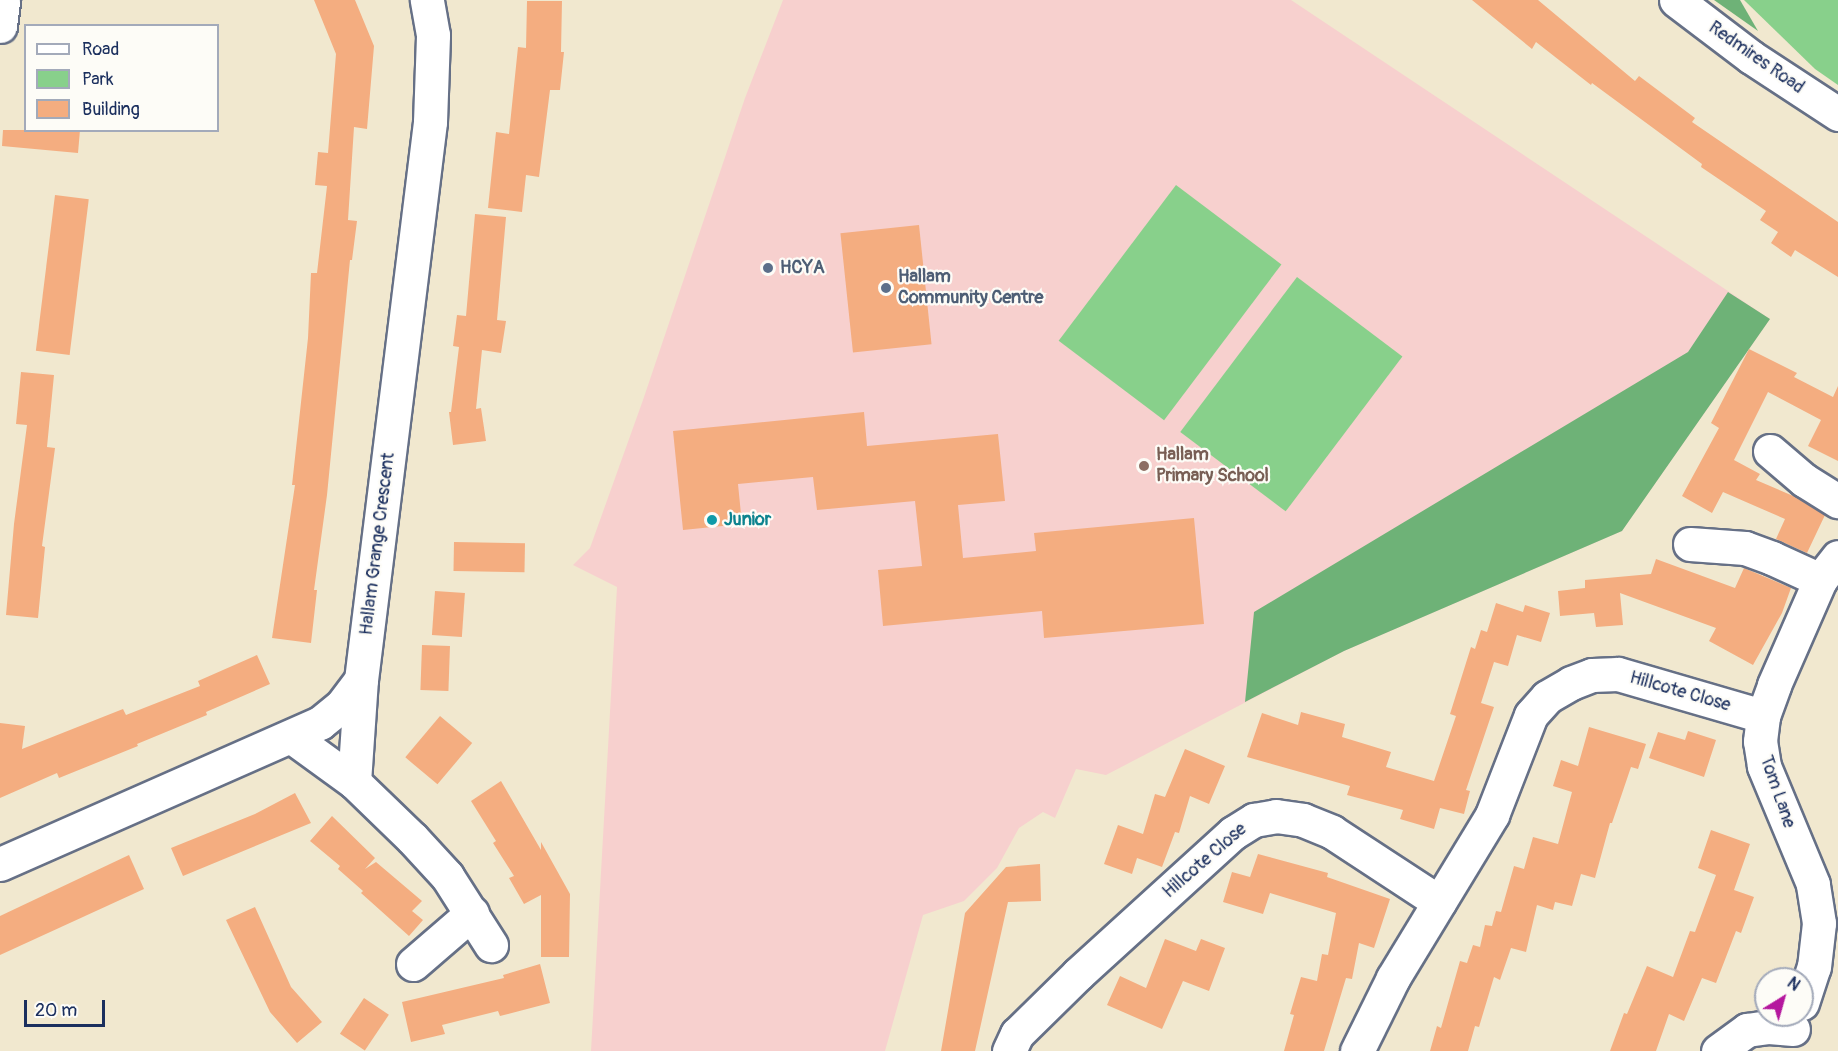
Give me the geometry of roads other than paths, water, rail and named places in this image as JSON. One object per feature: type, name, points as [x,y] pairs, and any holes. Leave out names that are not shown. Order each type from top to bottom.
[{"type":"street","points":[[0,26],[3,0]]},
{"type":"street","name":"Hallam Grange Crescent","points":[[354,782],[361,680],[430,122],[433,36],[427,0]]},
{"type":"street","name":"Redmires Road","points":[[1676,0],[1751,57],[1838,114]]},
{"type":"street","points":[[1770,451],[1804,480],[1838,501]]},
{"type":"street","points":[[1690,544],[1745,548],[1772,558],[1829,569]]},
{"type":"street","name":"Tom Lane","points":[[1814,967],[1818,923],[1813,884],[1764,766],[1760,741],[1763,716],[1829,569]]},
{"type":"street","name":"Hillcote Close","points":[[1357,1051],[1393,978],[1492,814],[1531,715],[1547,697],[1571,683],[1592,675],[1618,674],[1763,716]]},
{"type":"street","points":[[0,864],[320,723],[342,705],[361,680]]},
{"type":"street","points":[[292,737],[354,782],[412,838],[447,876],[491,945]]},
{"type":"street","name":"Hillcote Close","points":[[1009,1051],[1017,1034],[1078,974],[1233,833],[1254,820],[1276,816],[1303,820],[1332,832],[1439,902]]},
{"type":"street","points":[[413,964],[472,913]]},
{"type":"street","points":[[1718,1051],[1748,1030],[1769,1027]]},
{"type":"place","name":"HCYA","points":[[768,268]]},
{"type":"place","name":"Hallam Community Centre","points":[[886,288]]},
{"type":"place","name":"Hallam Primary School","points":[[1144,466]]},
{"type":"place","name":"Junior","points":[[712,520]]}]
